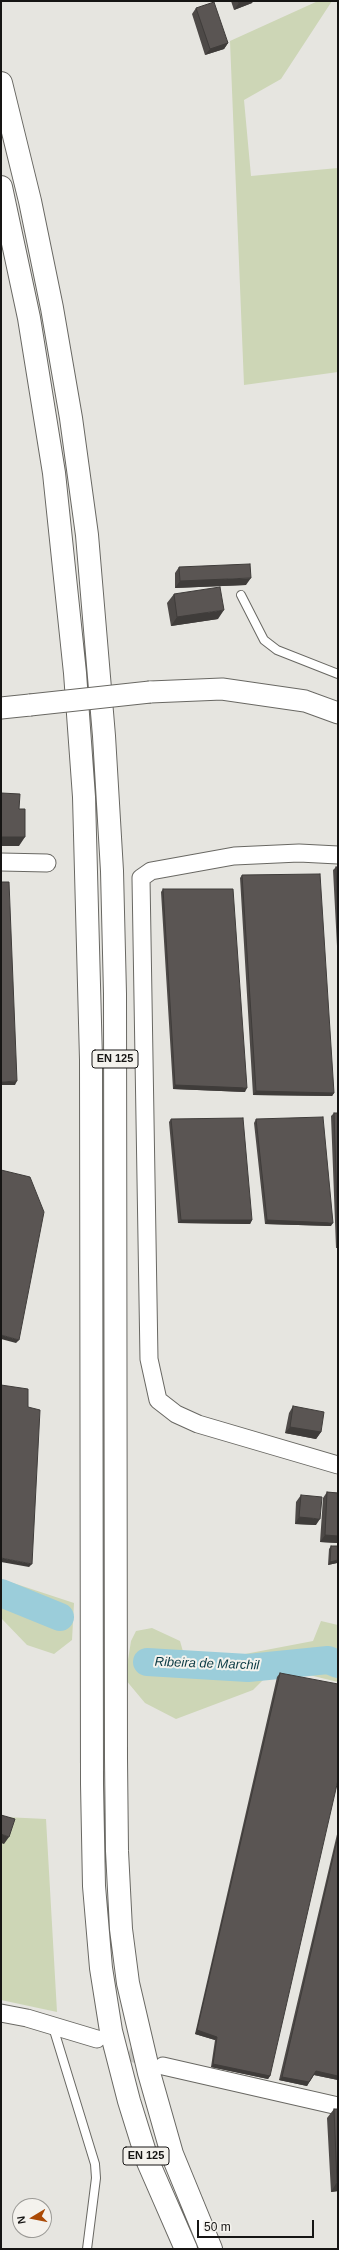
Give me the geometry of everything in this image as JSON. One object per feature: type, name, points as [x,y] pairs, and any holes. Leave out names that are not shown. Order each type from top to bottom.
[{"type":"main road","name":"EN 125","points":[[1,83],[30,201],[52,308],[71,418],[87,543],[104,736],[112,871],[115,994],[117,1851],[121,1929],[128,1982],[141,2043],[156,2069],[172,2154],[211,2249]]},
{"type":"main road","name":"EN 125","points":[[1,186],[29,318],[54,473],[75,673],[84,796],[91,1060],[94,1871],[104,2035],[117,2059],[148,2162],[186,2249]]},
{"type":"street","points":[[1,708],[150,692],[222,689],[305,701],[338,713]]},
{"type":"street","points":[[338,855],[299,853],[234,856],[151,870],[141,878],[148,1359],[158,1400],[176,1414],[198,1424],[338,1465]]},
{"type":"street","points":[[1,862],[47,863]]},
{"type":"street","points":[[1,2013],[53,2026],[104,2035]]},
{"type":"street","points":[[156,2069],[338,2106]]},
{"type":"lane","points":[[241,595],[264,640],[277,650],[338,674]]},
{"type":"lane","points":[[53,2026],[95,2164],[96,2178],[87,2249]]},
{"type":"green space","points":[[318,1],[332,1],[281,79],[244,100],[251,176],[338,168],[338,372],[244,385],[230,41]]},
{"type":"green space","points":[[1,1579],[74,1603],[72,1640],[54,1654],[27,1645],[1,1618]]},
{"type":"green space","points":[[321,1621],[338,1625],[338,1682],[301,1673],[271,1672],[253,1690],[176,1719],[145,1703],[125,1679],[131,1641],[136,1631],[152,1628],[180,1641],[184,1655],[224,1658],[313,1641]]},
{"type":"green space","points":[[4,1817],[46,1819],[57,2012],[1,2000],[1,1835]]},
{"type":"building","points":[[214,2],[228,43],[210,49],[196,8]]},
{"type":"building","points":[[250,564],[251,578],[180,581],[179,567]]},
{"type":"building","points":[[220,587],[224,610],[177,617],[174,594]]},
{"type":"building","points":[[1,793],[20,794],[19,809],[25,809],[25,837],[1,837]]},
{"type":"building","points":[[336,867],[338,867],[338,914]]},
{"type":"building","points":[[320,874],[334,1093],[256,1091],[242,875]]},
{"type":"building","points":[[1,882],[9,882],[17,1081],[1,1082]]},
{"type":"building","points":[[163,889],[233,889],[247,1088],[175,1085]]},
{"type":"building","points":[[334,1113],[338,1113],[338,1236]]},
{"type":"building","points":[[323,1117],[333,1223],[267,1220],[256,1119]]},
{"type":"building","points":[[243,1118],[252,1220],[181,1220],[171,1119]]},
{"type":"building","points":[[1,1170],[30,1177],[44,1212],[19,1340],[1,1335]]},
{"type":"building","points":[[1,1385],[28,1389],[28,1407],[40,1410],[32,1564],[1,1558]]},
{"type":"building","points":[[293,1406],[324,1412],[321,1432],[290,1427]]},
{"type":"building","points":[[327,1492],[338,1493],[338,1536],[325,1535]]},
{"type":"building","points":[[301,1495],[322,1497],[320,1519],[299,1517]]},
{"type":"building","points":[[331,1546],[338,1546],[338,1560],[330,1562]]},
{"type":"building","points":[[280,1673],[338,1684],[338,1780],[270,2076],[213,2064],[217,2037],[197,2030]]},
{"type":"building","points":[[1,1815],[15,1819],[9,1837],[1,1834]]},
{"type":"building","points":[[338,1836],[338,2076],[316,2071],[309,2082],[282,2077]]},
{"type":"building","points":[[334,2109],[338,2109],[338,2182],[337,2182]]},
{"type":"waterway","name":"Ribeira de Marchil","points":[[1,1593],[60,1617]]},
{"type":"waterway","name":"Ribeira de Marchil","points":[[147,1662],[248,1668],[328,1660],[338,1664]]},
{"type":"tunnel","points":[[106,2042],[154,2062]]}]
